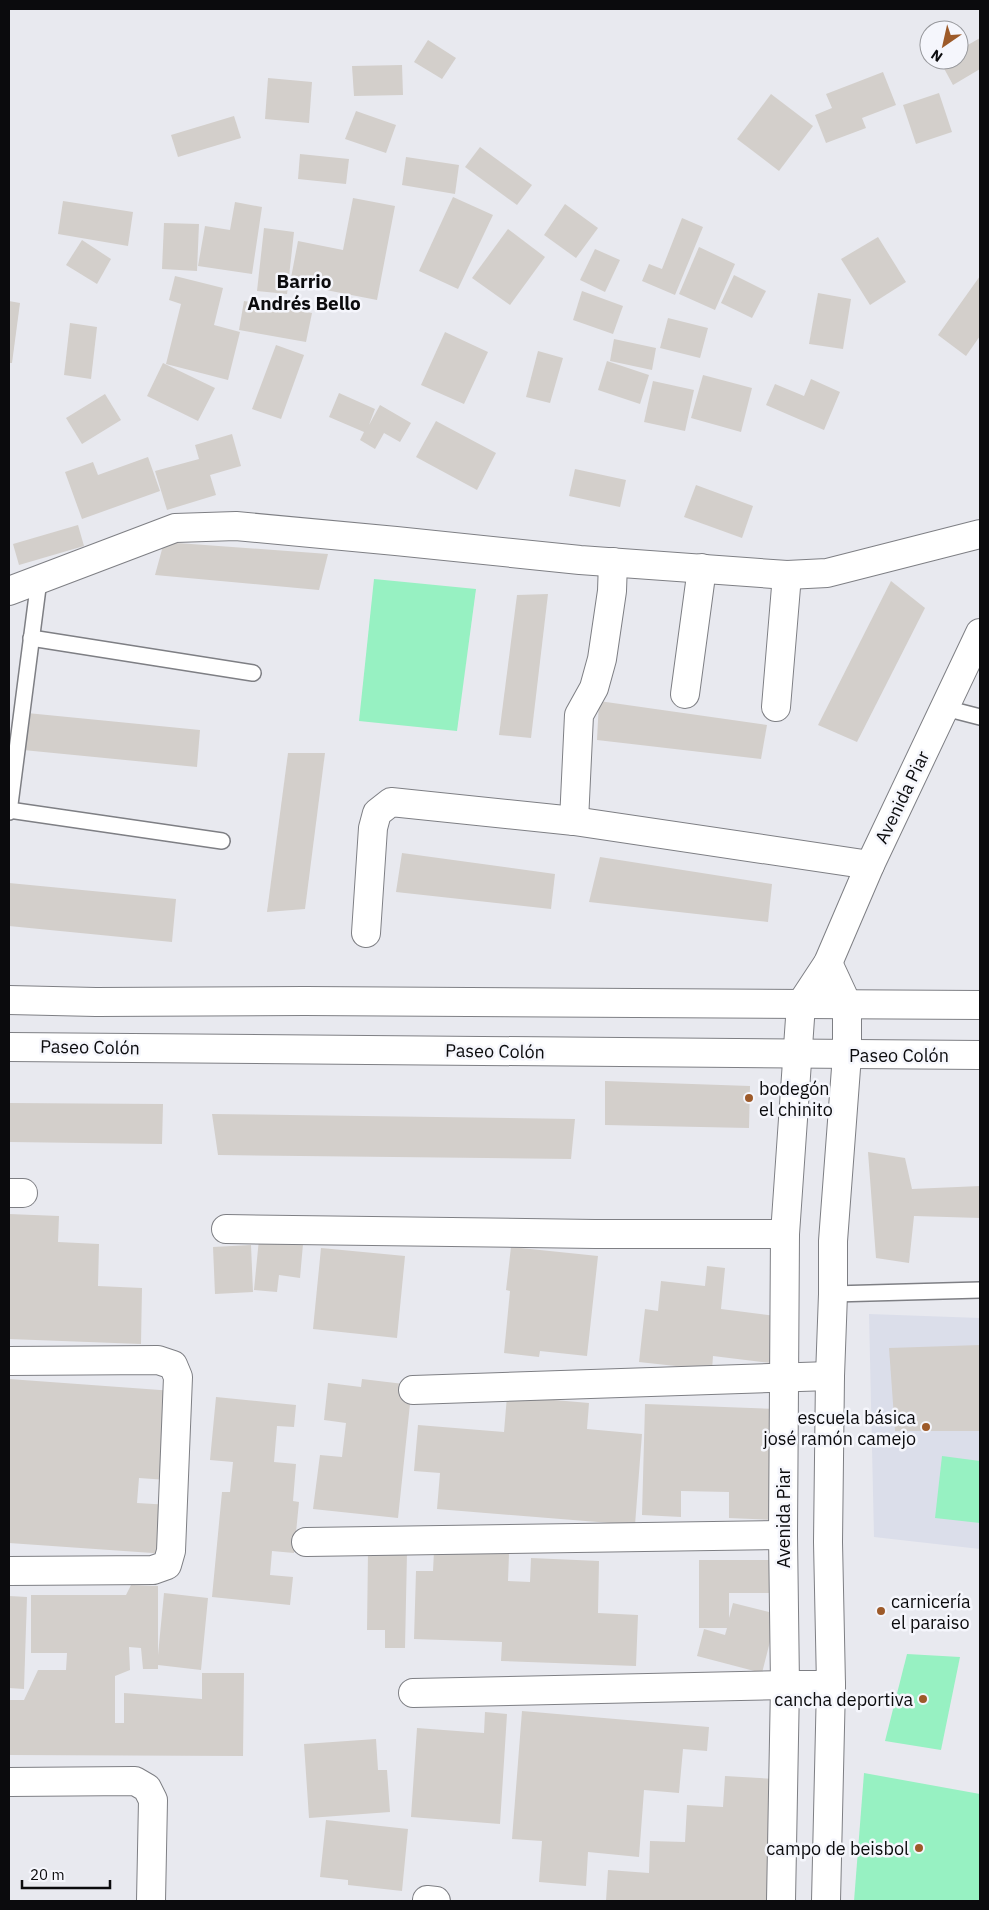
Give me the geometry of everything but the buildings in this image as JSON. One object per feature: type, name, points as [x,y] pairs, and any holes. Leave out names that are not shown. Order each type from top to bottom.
[{"type":"street","points":[[9,591],[175,528],[236,526],[613,562],[786,575],[827,573],[980,534]]},
{"type":"street","points":[[574,821],[579,716],[594,688],[602,659],[612,591],[613,562]]},
{"type":"street","points":[[685,694],[702,568]]},
{"type":"street","points":[[776,707],[786,575]]},
{"type":"street","name":"Avenida Piar","points":[[781,1901],[785,1685],[783,1378],[785,1234],[801,1004],[828,963],[870,865],[980,634]]},
{"type":"street","points":[[366,933],[373,828],[377,813],[391,802],[574,821],[870,865]]},
{"type":"street","points":[[826,1901],[831,1685],[828,1542],[833,1241],[847,1055],[847,1004],[828,963]]},
{"type":"street","points":[[9,1000],[96,1002],[325,1001],[980,1005]]},
{"type":"street","name":"Paseo Colón","points":[[9,1046],[980,1055]]},
{"type":"street","points":[[226,1229],[595,1234],[785,1234]]},
{"type":"street","points":[[9,1361],[158,1360],[173,1365],[178,1377],[171,1551],[167,1565],[153,1570],[9,1571]]},
{"type":"street","points":[[413,1390],[830,1376]]},
{"type":"street","points":[[306,1542],[783,1535]]},
{"type":"street","points":[[413,1693],[831,1685]]},
{"type":"street","points":[[9,1782],[135,1781],[147,1788],[153,1800],[151,1901]]},
{"type":"lane","points":[[39,580],[9,811],[222,841]]},
{"type":"lane","points":[[31,638],[253,673]]},
{"type":"lane","points":[[944,708],[980,717]]},
{"type":"lane","points":[[833,1294],[980,1290]]},
{"type":"shaded area","name":"escuela básica josé ramón camejo","points":[[869,1314],[980,1318],[980,1549],[874,1537]]},
{"type":"green space","points":[[374,579],[476,589],[457,731],[359,721]]},
{"type":"green space","points":[[942,1456],[980,1461],[980,1523],[935,1518]]},
{"type":"green space","name":"cancha deportiva","points":[[907,1654],[960,1657],[941,1750],[885,1741]]},
{"type":"green space","name":"campo de beisbol","points":[[864,1773],[980,1794],[980,1901],[854,1901]]},
{"type":"place","name":"bodegón el chinito","points":[[749,1098]]},
{"type":"place","name":"escuela básica josé ramón camejo","points":[[926,1427]]},
{"type":"place","name":"carnicería el paraiso","points":[[881,1611]]},
{"type":"place","name":"cancha deportiva","points":[[923,1699]]},
{"type":"place","name":"campo de beisbol","points":[[919,1848]]},
{"type":"district","name":"Barrio Andrés Bello","points":[[304,292]]}]
